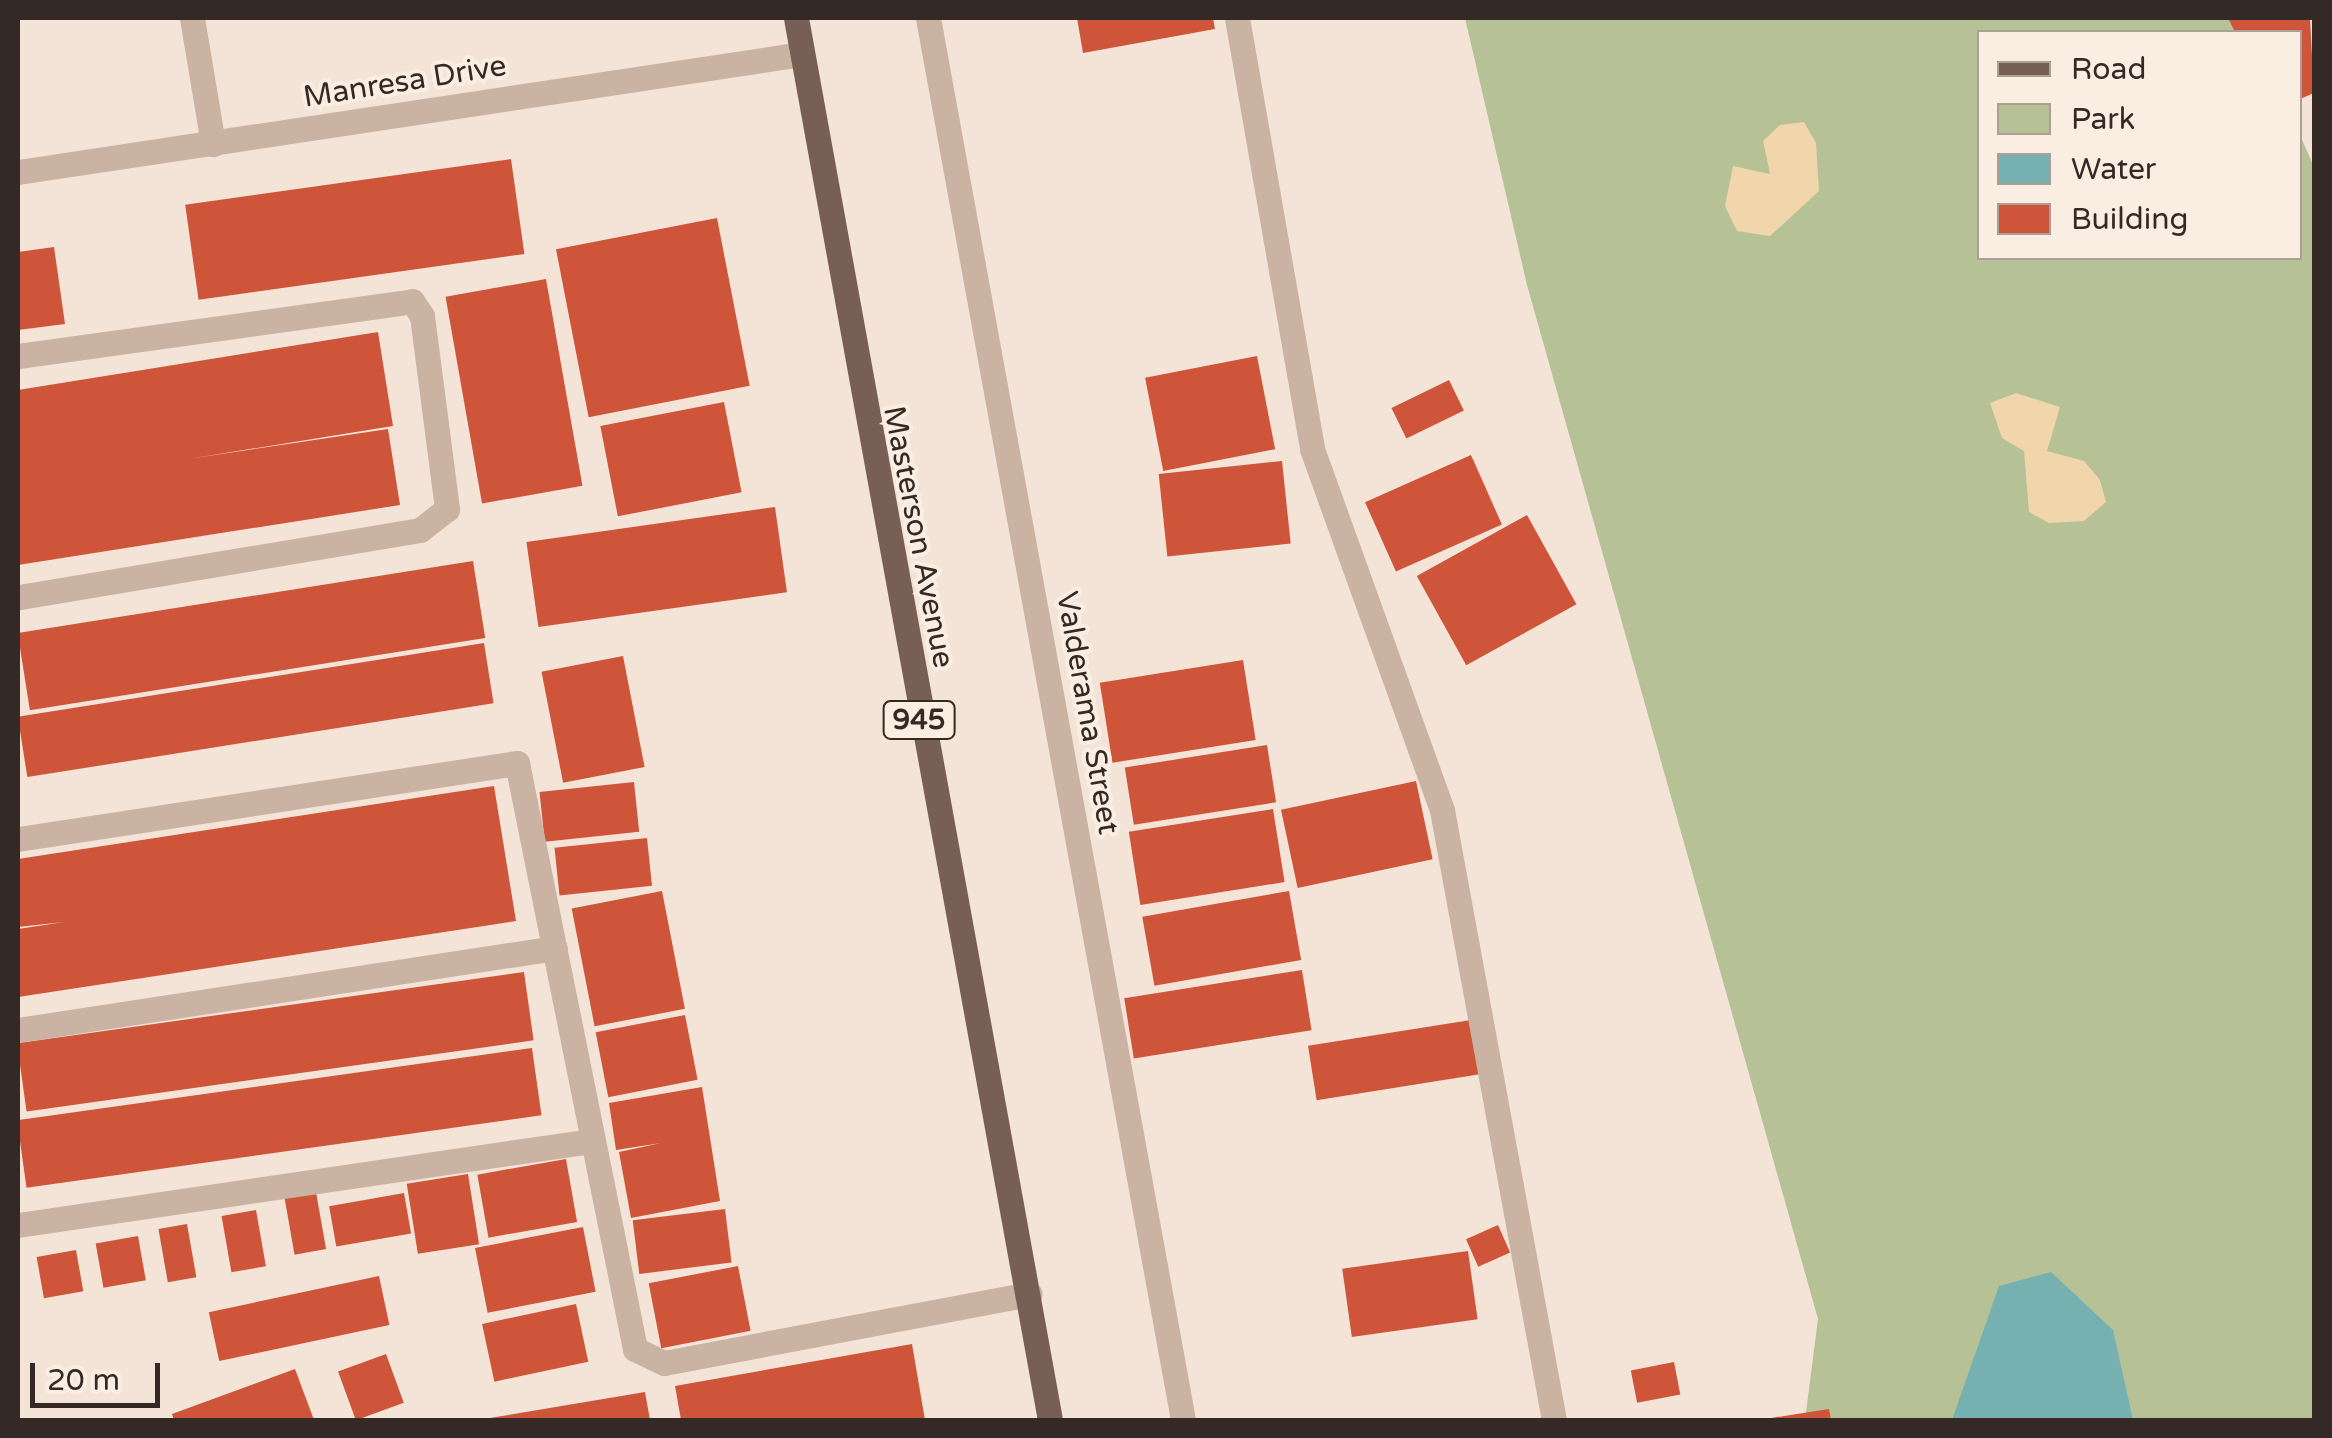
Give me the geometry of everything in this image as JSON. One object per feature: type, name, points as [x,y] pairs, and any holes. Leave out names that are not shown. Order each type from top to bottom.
[{"type":"main road","name":"Masterson Avenue","points":[[796,18],[866,441],[1030,1294],[1050,1420]]},
{"type":"street","points":[[192,18],[214,144]]},
{"type":"street","name":"Valderama Street","points":[[928,18],[1183,1420]]},
{"type":"street","points":[[1237,18],[1308,433],[1453,858],[1554,1420]]},
{"type":"street","name":"Manresa Drive","points":[[18,172],[802,54]]},
{"type":"street","points":[[18,356],[412,301],[422,316],[447,509],[420,530],[18,597]]},
{"type":"street","points":[[18,838],[517,762],[635,1350],[648,1361],[1030,1294]]},
{"type":"street","points":[[18,1030],[555,948]]},
{"type":"street","points":[[18,1225],[591,1141]]},
{"type":"green space","points":[[1465,18],[2244,18],[2250,30],[1977,30],[1977,260],[2302,260],[2302,140],[2314,167],[2314,1420],[1805,1420],[1818,1319],[1527,285]]},
{"type":"sand","points":[[1804,122],[1816,143],[1819,191],[1770,236],[1737,231],[1725,206],[1733,166],[1770,174],[1763,141],[1780,125]]},
{"type":"sand","points":[[2016,393],[2060,407],[2047,451],[2084,461],[2100,480],[2106,502],[2084,521],[2049,523],[2029,512],[2024,451],[2002,438],[1990,403]]},
{"type":"water","points":[[2051,1272],[2113,1330],[2133,1420],[1952,1420],[1999,1286]]},
{"type":"building","points":[[1077,18],[1213,18],[1215,29],[1083,53]]},
{"type":"building","points":[[2228,18],[2310,18],[2314,93],[2302,98],[2302,30],[2234,30]]},
{"type":"building","points":[[511,159],[524,254],[199,300],[185,205]]},
{"type":"building","points":[[717,218],[750,386],[589,417],[556,249]]},
{"type":"building","points":[[54,247],[65,324],[18,330],[18,252]]},
{"type":"building","points":[[546,279],[582,486],[482,504],[446,297]]},
{"type":"building","points":[[378,332],[393,426],[188,459],[388,429],[400,505],[18,565],[18,390]]},
{"type":"building","points":[[1257,356],[1275,449],[1163,471],[1145,378]]},
{"type":"building","points":[[1449,380],[1464,411],[1406,439],[1391,408]]},
{"type":"building","points":[[724,402],[742,492],[618,516],[600,426]]},
{"type":"building","points":[[1471,455],[1502,524],[1396,572],[1365,502]]},
{"type":"building","points":[[1282,461],[1291,544],[1167,557],[1159,474]]},
{"type":"building","points":[[775,507],[787,592],[538,627],[526,542]]},
{"type":"building","points":[[1527,515],[1576,604],[1466,665],[1417,576]]},
{"type":"building","points":[[473,561],[485,638],[30,710],[18,633]]},
{"type":"building","points":[[484,643],[494,703],[27,777],[18,717]]},
{"type":"building","points":[[623,656],[645,767],[563,783],[542,672]]},
{"type":"building","points":[[1243,660],[1256,740],[1112,763],[1100,683]]},
{"type":"building","points":[[1267,745],[1276,802],[1134,825],[1125,768]]},
{"type":"building","points":[[1416,781],[1433,859],[1298,888],[1281,810]]},
{"type":"building","points":[[634,782],[639,832],[545,842],[540,792]]},
{"type":"building","points":[[494,786],[516,921],[18,997],[18,929],[64,922],[18,927],[18,859]]},
{"type":"building","points":[[1273,809],[1285,882],[1140,905],[1129,832]]},
{"type":"building","points":[[647,838],[652,886],[560,895],[555,848]]},
{"type":"building","points":[[662,891],[685,1009],[595,1026],[572,909]]},
{"type":"building","points":[[1289,891],[1301,960],[1154,986],[1142,917]]},
{"type":"building","points":[[1302,970],[1312,1030],[1134,1058],[1124,998]]},
{"type":"building","points":[[524,972],[534,1040],[27,1112],[18,1043]]},
{"type":"building","points":[[685,1015],[698,1080],[608,1097],[596,1032]]},
{"type":"building","points":[[1471,1020],[1480,1074],[1317,1100],[1308,1046]]},
{"type":"building","points":[[532,1048],[541,1115],[27,1188],[18,1120]]},
{"type":"building","points":[[702,1087],[720,1201],[631,1218],[619,1152],[661,1143],[616,1150],[609,1103]]},
{"type":"building","points":[[566,1159],[577,1222],[488,1238],[477,1175]]},
{"type":"building","points":[[468,1174],[479,1244],[418,1254],[407,1184]]},
{"type":"building","points":[[316,1192],[326,1249],[295,1255],[284,1198]]},
{"type":"building","points":[[404,1193],[411,1233],[336,1247],[329,1206]]},
{"type":"building","points":[[725,1209],[732,1263],[639,1274],[633,1220]]},
{"type":"building","points":[[256,1210],[266,1266],[231,1272],[222,1216]]},
{"type":"building","points":[[187,1224],[196,1277],[168,1282],[158,1229]]},
{"type":"building","points":[[1498,1225],[1510,1252],[1478,1267],[1466,1239]]},
{"type":"building","points":[[583,1227],[596,1292],[488,1313],[475,1248]]},
{"type":"building","points":[[138,1236],[146,1280],[103,1288],[96,1243]]},
{"type":"building","points":[[76,1250],[83,1291],[44,1298],[37,1257]]},
{"type":"building","points":[[1468,1251],[1478,1319],[1352,1337],[1342,1269]]},
{"type":"building","points":[[738,1266],[751,1331],[661,1348],[649,1283]]},
{"type":"building","points":[[379,1276],[389,1325],[219,1361],[209,1312]]},
{"type":"building","points":[[576,1304],[588,1362],[494,1382],[482,1324]]},
{"type":"building","points":[[912,1344],[925,1420],[681,1420],[675,1386]]},
{"type":"building","points":[[386,1354],[404,1403],[356,1420],[338,1371]]},
{"type":"building","points":[[1674,1362],[1680,1394],[1637,1403],[1631,1370]]},
{"type":"building","points":[[295,1369],[314,1420],[174,1420],[172,1414]]},
{"type":"building","points":[[645,1392],[650,1420],[490,1420],[490,1418]]},
{"type":"building","points":[[1829,1409],[1831,1420],[1771,1420],[1771,1418]]}]
